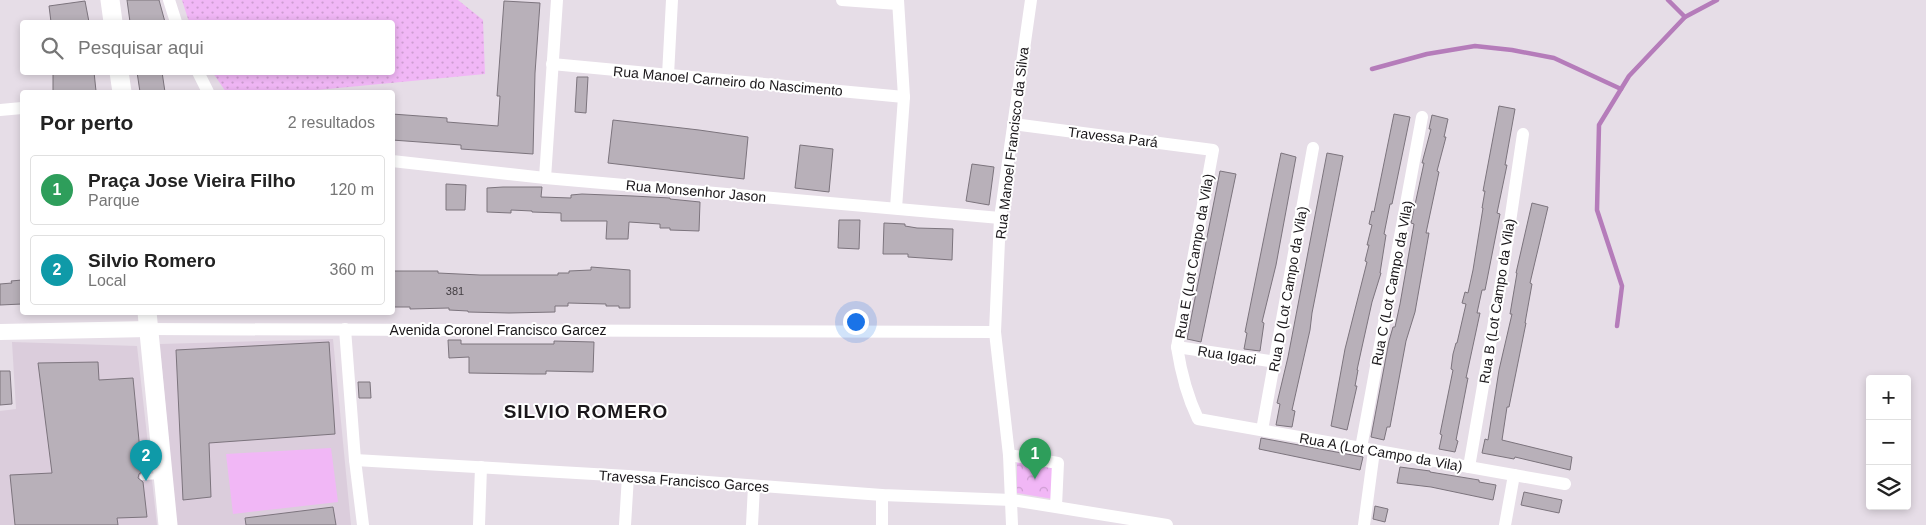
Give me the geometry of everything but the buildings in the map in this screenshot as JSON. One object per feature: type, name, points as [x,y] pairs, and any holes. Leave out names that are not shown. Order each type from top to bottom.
[{"type":"main road","points":[[110,0],[113,20]]},
{"type":"main road","points":[[120,75],[122,90]]},
{"type":"main road","points":[[148,321],[168,525]]},
{"type":"street","points":[[169,0],[175,20]]},
{"type":"street","points":[[545,178],[556,0]]},
{"type":"street","points":[[668,75],[672,0]]},
{"type":"street","points":[[842,0],[898,2],[904,97],[896,208]]},
{"type":"street","name":"Rua Manoel Francisco da Silva","points":[[1012,525],[1009,455],[995,332],[1000,218],[1031,0]]},
{"type":"street","name":"Rua Manoel Carneiro do Nascimento","points":[[552,64],[904,97]]},
{"type":"street","points":[[200,75],[207,90]]},
{"type":"street","points":[[0,110],[20,108]]},
{"type":"street","name":"Rua C (Lot Campo da Vila)","points":[[1361,448],[1422,117]]},
{"type":"street","name":"Travessa Pará","points":[[1013,124],[1213,150]]},
{"type":"street","name":"Rua B (Lot Campo da Vila)","points":[[1470,467],[1502,276],[1523,134]]},
{"type":"street","name":"Rua D (Lot Campo da Vila)","points":[[1262,430],[1276,362],[1313,148]]},
{"type":"street","name":"Rua E (Lot Campo da Vila)","points":[[1198,419],[1182,375],[1178,347],[1213,150]]},
{"type":"street","name":"Rua Monsenhor Jason","points":[[395,161],[545,178],[1000,218]]},
{"type":"street","name":"Avenida Coronel Francisco Garcez","points":[[0,332],[148,321],[345,329],[995,332]]},
{"type":"street","points":[[345,329],[355,460],[363,525]]},
{"type":"street","name":"Rua Igaci","points":[[1178,347],[1276,362]]},
{"type":"street","name":"Rua A (Lot Campo da Vila)","points":[[1198,419],[1565,484]]},
{"type":"street","points":[[1364,525],[1374,451]]},
{"type":"street","points":[[1009,455],[1058,463],[1056,506]]},
{"type":"street","name":"Travessa Francisco Garces","points":[[355,460],[628,476],[882,495],[1012,500],[1167,525]]},
{"type":"street","points":[[479,525],[481,467]]},
{"type":"street","points":[[1505,525],[1514,475]]},
{"type":"street","points":[[625,525],[628,476]]},
{"type":"street","points":[[752,525],[754,486]]},
{"type":"street","points":[[882,495],[882,525]]},
{"type":"lane","points":[[143,476],[163,476]]},
{"type":"shaded area","points":[[333,339],[351,525],[176,525],[160,344]]},
{"type":"shaded area","points":[[12,342],[137,346],[157,525],[0,525],[0,411],[16,409]]},
{"type":"green space","points":[[182,0],[458,0],[483,20],[485,74],[317,90],[225,90],[214,75],[395,75],[395,20],[188,20]]},
{"type":"green space","points":[[331,448],[338,502],[233,514],[226,454]]},
{"type":"green space","points":[[1017,459],[1054,466],[1053,499],[1017,493]]},
{"type":"waterway","points":[[1668,0],[1685,17]]},
{"type":"waterway","points":[[1617,326],[1622,286],[1597,210],[1599,125],[1629,76],[1685,17],[1717,0]]},
{"type":"waterway","points":[[1372,69],[1427,54],[1475,46],[1512,50],[1554,58],[1621,89]]},
{"type":"place","name":"Praça Jose Vieira Filho","points":[[1035,479]]},
{"type":"place","name":"Silvio Romero","points":[[146,481]]},
{"type":"district","name":"SILVIO ROMERO","points":[[586,411]]}]
